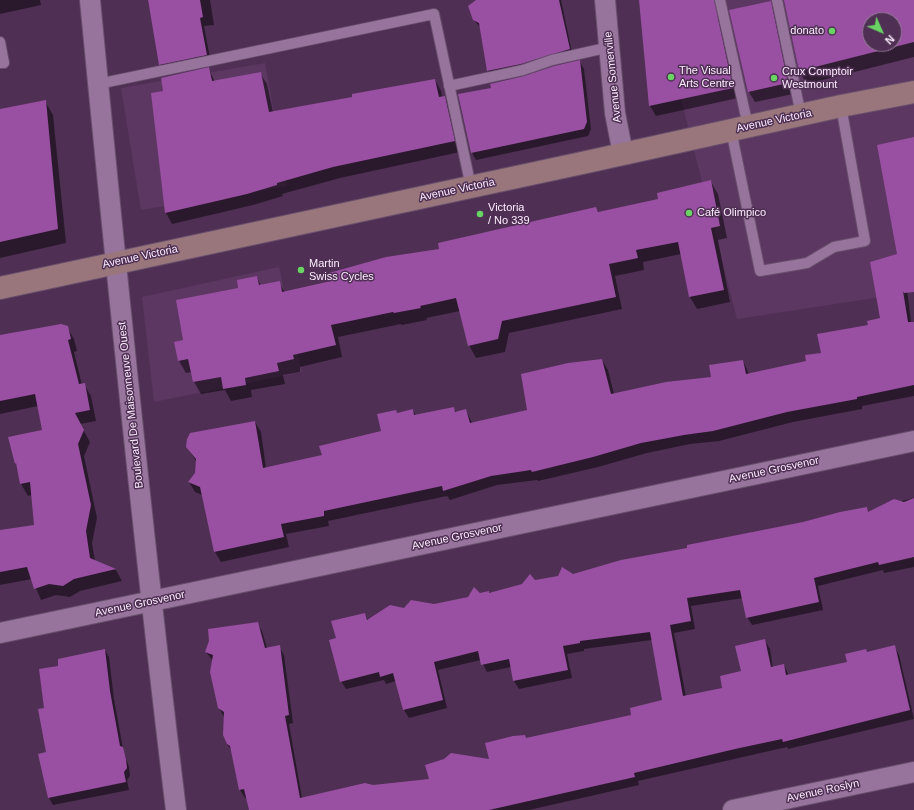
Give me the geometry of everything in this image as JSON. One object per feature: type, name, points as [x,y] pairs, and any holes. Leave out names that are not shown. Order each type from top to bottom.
[{"type":"street","name":"Boulevard De Maisonneuve Ouest","points":[[90,0],[116,262],[176,810]]},
{"type":"street","name":"Avenue Somerville","points":[[605,0],[615,113],[623,154]]},
{"type":"street","name":"Avenue Victoria","points":[[0,288],[841,106],[914,92]]},
{"type":"street","name":"Avenue Grosvenor","points":[[0,633],[914,441]]},
{"type":"street","name":"Avenue Roslyn","points":[[733,810],[914,772]]},
{"type":"lane","points":[[720,0],[760,271],[807,262],[834,247],[865,241],[841,106]]},
{"type":"lane","points":[[777,0],[801,115]]},
{"type":"lane","points":[[98,84],[434,14],[471,187]]},
{"type":"lane","points":[[0,42],[4,62],[0,63]]},
{"type":"lane","points":[[449,86],[524,70],[552,60],[610,46]]},
{"type":"shaded area","points":[[650,0],[914,0],[914,292],[737,319],[680,95]]},
{"type":"shaded area","points":[[265,63],[287,186],[141,210],[121,88]]},
{"type":"shaded area","points":[[279,267],[302,372],[154,402],[142,297]]},
{"type":"building","points":[[148,0],[200,0],[203,17],[200,18],[207,55],[159,65]]},
{"type":"building","points":[[476,0],[559,0],[570,49],[521,64],[487,71],[479,23],[473,20],[468,6]]},
{"type":"building","points":[[639,0],[714,0],[733,88],[649,106]]},
{"type":"building","name":"donato","points":[[784,0],[914,0],[914,42],[902,45],[902,12],[862,12],[862,52],[874,52],[799,71]]},
{"type":"building","points":[[771,1],[788,83],[748,92],[729,10]]},
{"type":"building","points":[[580,60],[587,122],[584,129],[471,153],[458,94],[491,88],[490,84]]},
{"type":"building","points":[[209,67],[212,81],[261,72],[269,112],[352,97],[352,94],[435,79],[439,97],[445,96],[455,141],[333,167],[277,183],[277,185],[247,194],[165,213],[151,93],[163,91],[161,78]]},
{"type":"building","points":[[46,100],[58,229],[0,242],[0,109]]},
{"type":"building","points":[[914,137],[914,292],[904,293],[903,291],[908,322],[914,322],[914,385],[857,397],[857,399],[787,412],[713,431],[641,443],[532,472],[531,470],[491,476],[443,491],[442,486],[324,511],[324,516],[281,524],[284,537],[214,552],[200,487],[188,482],[195,473],[196,459],[186,447],[187,439],[190,433],[255,421],[263,468],[322,455],[319,446],[381,431],[377,414],[396,410],[397,413],[413,409],[414,415],[454,407],[455,412],[466,409],[470,423],[527,410],[521,374],[568,363],[602,359],[611,394],[666,382],[711,377],[709,365],[743,360],[746,374],[806,361],[805,355],[821,353],[817,334],[868,325],[867,321],[880,318],[870,262],[897,254],[877,145]]},
{"type":"building","points":[[711,180],[720,226],[711,228],[724,290],[689,297],[678,242],[636,250],[638,258],[609,264],[616,297],[502,321],[498,339],[468,346],[456,298],[420,306],[421,308],[393,312],[331,325],[336,345],[293,355],[294,359],[277,363],[279,371],[245,378],[246,385],[223,389],[221,377],[193,382],[188,359],[178,361],[174,342],[183,340],[176,300],[238,288],[237,280],[257,276],[259,285],[280,281],[282,292],[331,281],[329,273],[386,257],[439,249],[438,243],[596,207],[598,212],[658,199],[657,193]]},
{"type":"building","points":[[61,324],[68,326],[71,339],[68,340],[79,384],[85,383],[90,410],[75,413],[84,430],[78,444],[91,505],[86,531],[90,558],[116,569],[74,579],[63,586],[49,584],[34,589],[27,567],[0,572],[0,530],[34,525],[30,482],[20,484],[16,463],[15,464],[8,437],[42,430],[35,394],[0,401],[0,335]]},
{"type":"building","points":[[914,498],[914,557],[879,565],[878,562],[814,578],[819,602],[746,618],[740,590],[687,598],[691,621],[670,625],[683,696],[722,688],[720,676],[741,671],[735,646],[765,639],[771,667],[784,664],[786,675],[847,662],[845,654],[866,649],[867,652],[895,645],[910,710],[783,742],[782,739],[735,749],[634,773],[635,777],[489,810],[249,810],[244,789],[239,790],[230,746],[227,744],[223,735],[224,712],[218,708],[210,672],[213,655],[205,652],[209,641],[208,629],[258,622],[265,648],[280,645],[289,715],[285,716],[300,798],[365,783],[373,785],[429,779],[425,765],[444,759],[451,753],[489,759],[485,743],[513,736],[525,735],[526,738],[631,715],[630,708],[662,700],[650,632],[580,641],[580,643],[563,646],[568,670],[513,681],[509,659],[481,665],[478,651],[434,662],[443,700],[403,710],[393,673],[380,677],[379,672],[340,682],[329,640],[336,638],[331,621],[365,613],[367,620],[390,605],[404,608],[411,600],[434,604],[468,597],[474,587],[480,593],[489,591],[489,593],[522,584],[530,574],[535,580],[558,576],[562,567],[573,574],[621,560],[687,548],[687,545],[803,522],[840,512],[867,507],[868,512],[894,499],[904,502]]},
{"type":"building","points":[[105,649],[110,691],[120,746],[123,747],[126,759],[127,768],[124,772],[126,782],[48,798],[38,754],[46,752],[38,709],[44,708],[39,669],[58,666],[58,659]]},
{"type":"place","name":"donato","points":[[832,31]]},
{"type":"place","name":"The Visual Arts Centre","points":[[671,77]]},
{"type":"place","name":"Crux Comptoir Westmount","points":[[774,78]]},
{"type":"place","name":"Café Olimpico","points":[[689,213]]},
{"type":"place","name":"Victoria / No 339","points":[[480,214]]},
{"type":"place","name":"Martin Swiss Cycles","points":[[301,270]]}]
